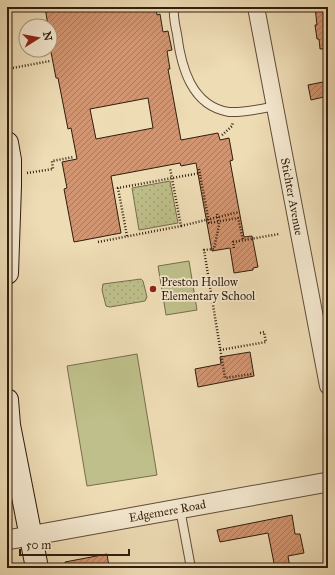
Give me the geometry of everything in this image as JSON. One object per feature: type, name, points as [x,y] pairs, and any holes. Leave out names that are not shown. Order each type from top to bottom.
[{"type":"main road","points":[[7,143],[10,160],[10,186],[7,273]]},
{"type":"main road","points":[[7,400],[9,426],[29,535],[37,568]]},
{"type":"street","name":"Stichter Avenue","points":[[256,7],[328,386]]},
{"type":"street","name":"Edgemere Road","points":[[7,540],[328,482]]},
{"type":"lane","points":[[174,7],[178,43],[184,70],[196,93],[207,103],[218,109],[230,112],[256,110],[275,106]]},
{"type":"lane","points":[[180,508],[192,568]]},
{"type":"path","points":[[7,69],[50,61]]},
{"type":"path","points":[[21,174],[53,169],[52,161],[74,157]]},
{"type":"path","points":[[170,168],[182,226]]},
{"type":"path","points":[[199,169],[209,223],[238,218],[243,240]]},
{"type":"path","points":[[127,236],[118,188],[200,173]]},
{"type":"path","points":[[98,242],[182,226],[217,215],[239,212]]},
{"type":"path","points":[[217,215],[219,221],[214,249],[204,250],[225,378],[252,374]]},
{"type":"path","points":[[234,248],[233,242],[278,234]]},
{"type":"path","points":[[220,350],[266,342],[264,332],[260,333]]},
{"type":"green space","points":[[170,181],[178,223],[139,230],[132,188]]},
{"type":"green space","points":[[189,261],[197,310],[166,315],[158,266]]},
{"type":"green space","points":[[141,279],[143,281],[147,297],[145,301],[110,307],[106,306],[102,290],[103,284]]},
{"type":"green space","points":[[137,354],[157,475],[87,486],[67,366]]},
{"type":"building","points":[[45,7],[156,7],[157,15],[160,14],[163,32],[168,31],[172,50],[167,51],[170,69],[168,69],[181,140],[218,133],[220,140],[229,138],[233,160],[230,161],[244,237],[252,236],[258,267],[253,268],[253,270],[234,273],[230,248],[212,251],[196,163],[181,166],[180,163],[111,176],[121,233],[74,242],[64,189],[67,188],[62,162],[77,159],[71,128],[68,129],[58,78],[56,78],[52,58],[58,58],[58,18],[47,18]],"holes":[[[148,98],[153,128],[96,139],[90,109]]]},
{"type":"building","points":[[315,7],[328,7],[328,48],[320,49],[315,25],[317,25]]},
{"type":"building","points":[[328,81],[328,96],[311,100],[308,85]]},
{"type":"building","points":[[250,352],[254,376],[198,387],[195,369],[221,364],[220,357]]},
{"type":"building","points":[[292,515],[295,534],[300,534],[304,553],[288,556],[290,568],[275,568],[268,533],[220,542],[217,530]]},
{"type":"building","points":[[107,554],[109,567],[66,568],[65,562]]},
{"type":"place","name":"Preston Hollow Elementary School","points":[[153,289]]}]
